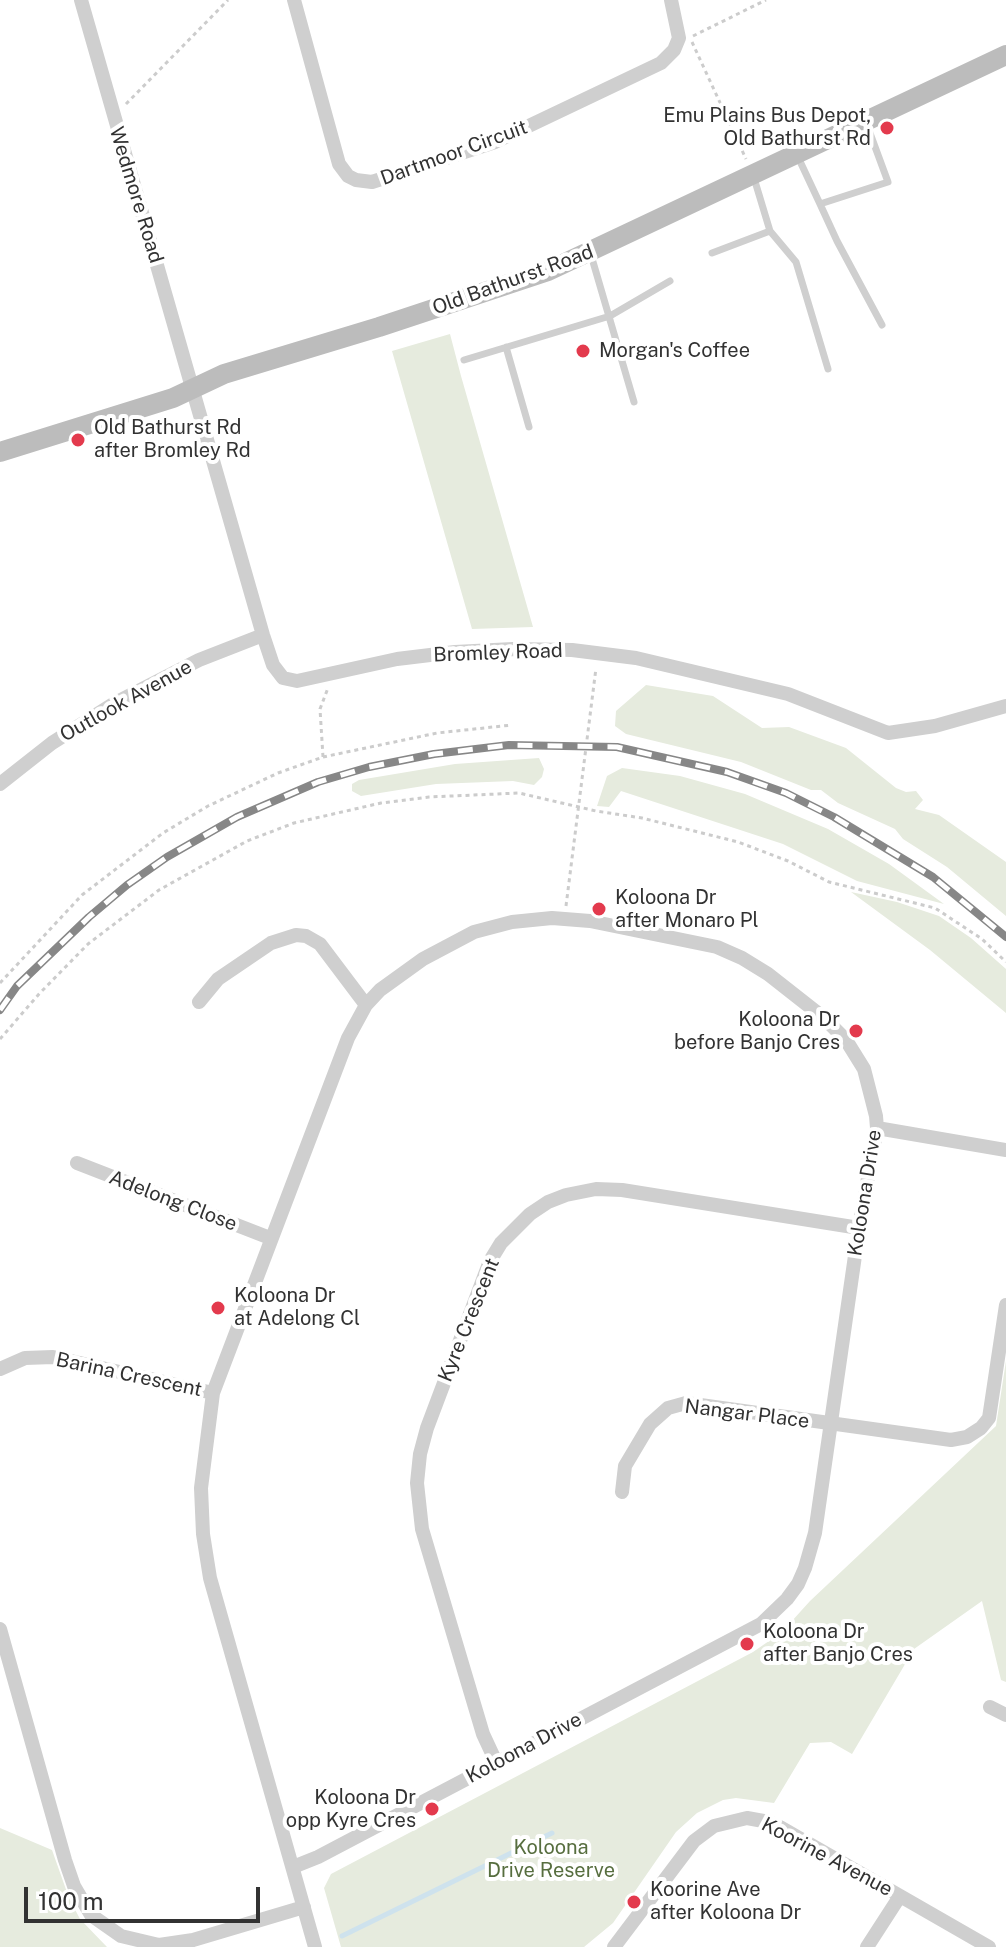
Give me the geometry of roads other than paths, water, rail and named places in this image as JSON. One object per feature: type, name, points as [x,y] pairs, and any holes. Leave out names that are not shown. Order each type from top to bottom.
[{"type":"main road","name":"Old Bathurst Road","points":[[0,452],[173,398],[224,374],[528,278],[590,253],[1006,55]]},
{"type":"street","name":"Wedmore Road","points":[[81,0],[194,388]]},
{"type":"street","name":"Dartmoor Circuit","points":[[294,0],[339,164],[356,180],[372,182],[495,142],[661,63],[674,50],[679,38],[671,0]]},
{"type":"street","name":"Bromley Road","points":[[194,388],[263,635],[276,671],[287,680],[297,681],[397,659],[485,649],[541,649],[651,661],[788,694],[888,733],[935,726],[1006,706]]},
{"type":"street","name":"Outlook Avenue","points":[[0,783],[52,743],[115,703],[199,660],[263,635]]},
{"type":"street","name":"Koloona Drive","points":[[293,1867],[318,1857],[761,1624],[798,1584],[811,1550],[877,1128],[874,1101],[864,1069],[846,1040],[824,1018],[754,964],[717,947],[564,918],[512,922],[461,937],[423,959],[380,990],[366,1005],[348,1038],[213,1393],[201,1488],[210,1578],[315,1947]]},
{"type":"street","points":[[199,1002],[218,979],[271,943],[296,935],[306,936],[320,944],[366,1005]]},
{"type":"street","points":[[877,1128],[1006,1150]]},
{"type":"street","name":"Adelong Close","points":[[77,1163],[270,1238]]},
{"type":"street","name":"Kyre Crescent","points":[[496,1762],[483,1734],[419,1516],[417,1483],[427,1428],[490,1261],[501,1243],[530,1214],[548,1202],[596,1189],[622,1190],[859,1228]]},
{"type":"street","name":"Nangar Place","points":[[622,1492],[625,1466],[650,1424],[661,1412],[676,1405],[696,1403],[951,1440],[967,1437],[989,1418],[1006,1305]]},
{"type":"street","name":"Barina Crescent","points":[[0,1369],[25,1358],[53,1357],[213,1393]]},
{"type":"street","points":[[0,1629],[65,1860],[74,1886],[91,1915],[121,1936],[159,1945],[193,1940],[304,1907]]},
{"type":"street","points":[[990,1707],[1006,1715]]},
{"type":"street","name":"Koorine Avenue","points":[[614,1947],[694,1841],[714,1826],[736,1819],[757,1818],[989,1947]]},
{"type":"street","points":[[867,1947],[900,1896]]},
{"type":"lane","points":[[820,204],[888,182],[866,123]]},
{"type":"lane","points":[[797,155],[837,241],[882,325]]},
{"type":"lane","points":[[754,176],[770,231],[796,262],[828,369]]},
{"type":"lane","points":[[712,253],[770,231]]},
{"type":"lane","points":[[590,253],[634,402]]},
{"type":"lane","points":[[464,360],[610,316],[670,281]]},
{"type":"lane","points":[[506,347],[529,427]]},
{"type":"waterway","points":[[342,1936],[552,1833]]},
{"type":"railway","points":[[0,1010],[17,986],[127,885],[167,857],[237,817],[318,782],[369,767],[434,754],[509,745],[617,747],[727,772],[786,793],[834,817],[933,877],[1006,937]]},
{"type":"place","name":"Emu Plains Bus Depot, Old Bathurst Rd","points":[[887,128]]},
{"type":"place","name":"Morgan's Coffee","points":[[583,351]]},
{"type":"place","name":"Old Bathurst Rd after Bromley Rd","points":[[78,440]]},
{"type":"place","name":"Koloona Dr after Monaro Pl","points":[[599,909]]},
{"type":"place","name":"Koloona Dr before Banjo Cres","points":[[856,1031]]},
{"type":"place","name":"Koloona Dr at Adelong Cl","points":[[218,1308]]},
{"type":"place","name":"Koloona Dr after Banjo Cres","points":[[747,1644]]},
{"type":"place","name":"Koloona Dr opp Kyre Cres","points":[[432,1809]]},
{"type":"place","name":"Koorine Ave after Koloona Dr","points":[[634,1902]]},
{"type":"park label","name":"Koloona Drive Reserve","points":[[551,1860]]}]
